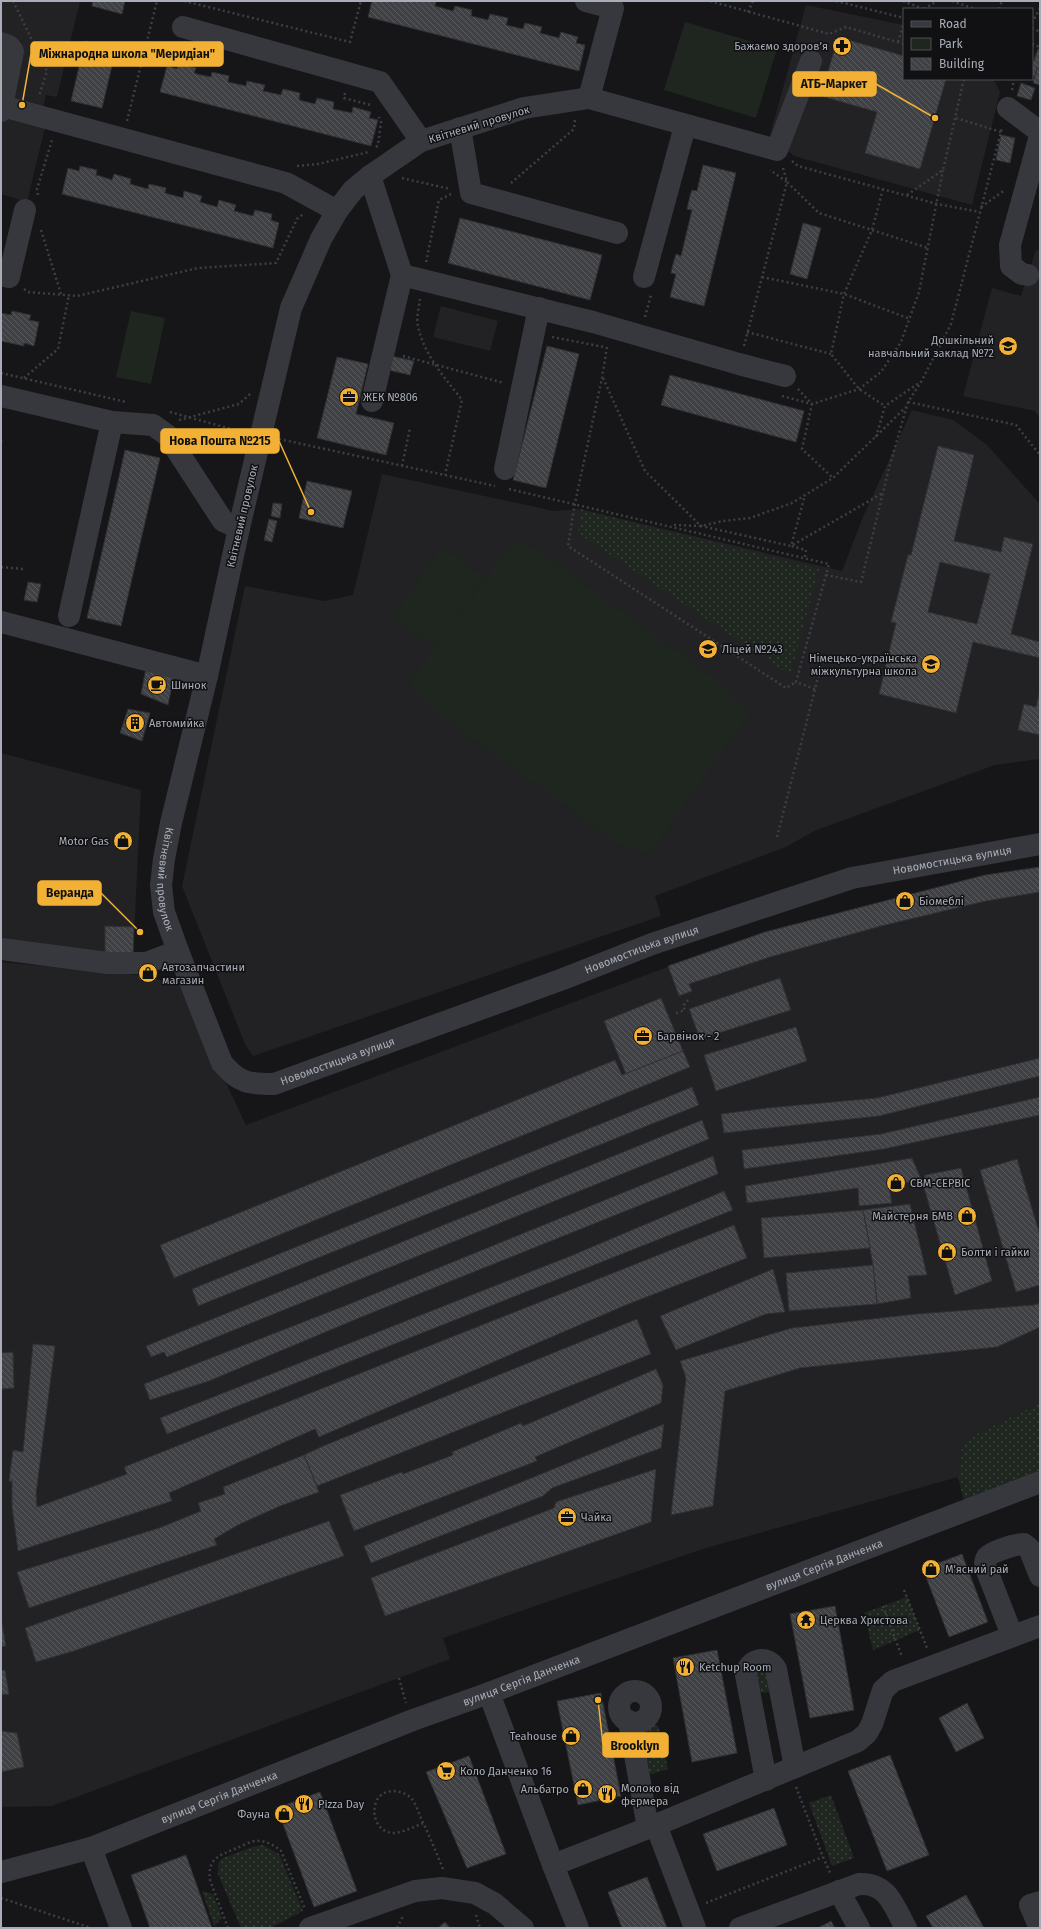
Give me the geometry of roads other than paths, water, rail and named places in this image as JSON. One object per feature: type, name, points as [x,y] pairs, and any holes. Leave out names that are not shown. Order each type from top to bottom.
[{"type":"street","points":[[586,1],[613,8],[583,98],[685,126],[771,158],[811,61]]},
{"type":"street","points":[[183,27],[380,82],[421,142]]},
{"type":"street","points":[[1,43],[10,46],[13,51],[2,108],[58,121],[286,183],[337,212]]},
{"type":"street","name":"Квітневий провулок","points":[[253,1084],[234,1076],[222,1063],[164,912],[161,885],[171,823],[207,676],[239,528],[291,308],[321,239],[337,212],[353,190],[371,180],[421,142],[524,108],[583,98]]},
{"type":"street","points":[[1008,108],[1040,132]]},
{"type":"street","points":[[644,277],[685,126]]},
{"type":"street","points":[[460,128],[471,193],[617,233]]},
{"type":"street","points":[[1028,275],[1022,274],[1011,266],[1010,245],[1040,136]]},
{"type":"street","points":[[371,180],[402,274],[372,401]]},
{"type":"street","points":[[5,276],[35,211]]},
{"type":"street","points":[[402,274],[600,324],[785,376]]},
{"type":"street","points":[[505,469],[539,308]]},
{"type":"street","points":[[2,396],[112,422],[153,425],[167,435],[223,521],[239,528]]},
{"type":"street","points":[[69,616],[112,422]]},
{"type":"street","points":[[1,622],[78,646],[207,676]]},
{"type":"street","name":"Новомостицька вулиця","points":[[253,1084],[274,1084],[563,979],[652,944],[852,878],[1040,844]]},
{"type":"street","points":[[1,949],[108,963],[146,963],[178,951]]},
{"type":"street","name":"вулиця Сергія Данченка","points":[[1,1872],[91,1848],[413,1720],[489,1693],[1040,1482]]},
{"type":"street","points":[[1012,1636],[985,1566],[985,1560],[988,1556],[1018,1544],[1024,1544],[1029,1548],[1040,1576]]},
{"type":"street","points":[[553,1865],[652,1827],[858,1741],[867,1733],[872,1724],[882,1690],[893,1681],[1040,1626]]},
{"type":"street","points":[[766,1780],[746,1675],[747,1669],[751,1663],[758,1660],[765,1660],[772,1663],[776,1669],[792,1769]]},
{"type":"street","points":[[489,1693],[578,1928]]},
{"type":"street","points":[[629,1722],[652,1827],[692,1919]]},
{"type":"street","points":[[91,1848],[121,1928]]},
{"type":"street","points":[[740,1928],[859,1884],[878,1886],[888,1895],[906,1928]]},
{"type":"street","points":[[311,1928],[415,1891],[442,1888],[475,1893],[496,1904],[523,1928]]},
{"type":"street","points":[[839,1891],[859,1928]]},
{"type":"street","points":[[1040,1902],[1030,1905],[1040,1928]]},
{"type":"place","name":"Бажаємо здоровʼя","points":[[842,46]]},
{"type":"place","name":"Міжнародна школа \"Меридіан\"","points":[[22,105]]},
{"type":"place","name":"АТБ-Маркет","points":[[935,118]]},
{"type":"place","name":"Дошкільний навчальний заклад №72","points":[[1008,346]]},
{"type":"place","name":"ЖЕК №806","points":[[349,397]]},
{"type":"place","name":"Нова Пошта №215","points":[[311,512]]},
{"type":"place","name":"Ліцей №243","points":[[708,649]]},
{"type":"place","name":"Німецько-українська міжкультурна школа","points":[[931,664]]},
{"type":"place","name":"Шинок","points":[[157,685]]},
{"type":"place","name":"Автомийка","points":[[135,723]]},
{"type":"place","name":"Motor Gas","points":[[123,841]]},
{"type":"place","name":"Біомеблі","points":[[905,901]]},
{"type":"place","name":"Веранда","points":[[140,932]]},
{"type":"place","name":"Автозапчастини магазин","points":[[148,973]]},
{"type":"place","name":"Барвінок - 2","points":[[643,1036]]},
{"type":"place","name":"СВМ-СЕРВІС","points":[[896,1183]]},
{"type":"place","name":"Майстерня БМВ","points":[[967,1216]]},
{"type":"place","name":"Болти і гайки","points":[[947,1252]]},
{"type":"place","name":"Чайка","points":[[567,1517]]},
{"type":"place","name":"М'ясний рай","points":[[931,1569]]},
{"type":"place","name":"Церква Христова","points":[[806,1620]]},
{"type":"place","name":"Ketchup Room","points":[[685,1667]]},
{"type":"place","name":"Brooklyn","points":[[598,1700]]},
{"type":"place","name":"Teahouse","points":[[571,1736]]},
{"type":"place","name":"Коло Данченко 16","points":[[446,1771]]},
{"type":"place","name":"Альбатро","points":[[583,1789]]},
{"type":"place","name":"Молоко від фермера","points":[[607,1794]]},
{"type":"place","name":"Pizza Day","points":[[304,1804]]},
{"type":"place","name":"Фауна","points":[[284,1814]]}]
